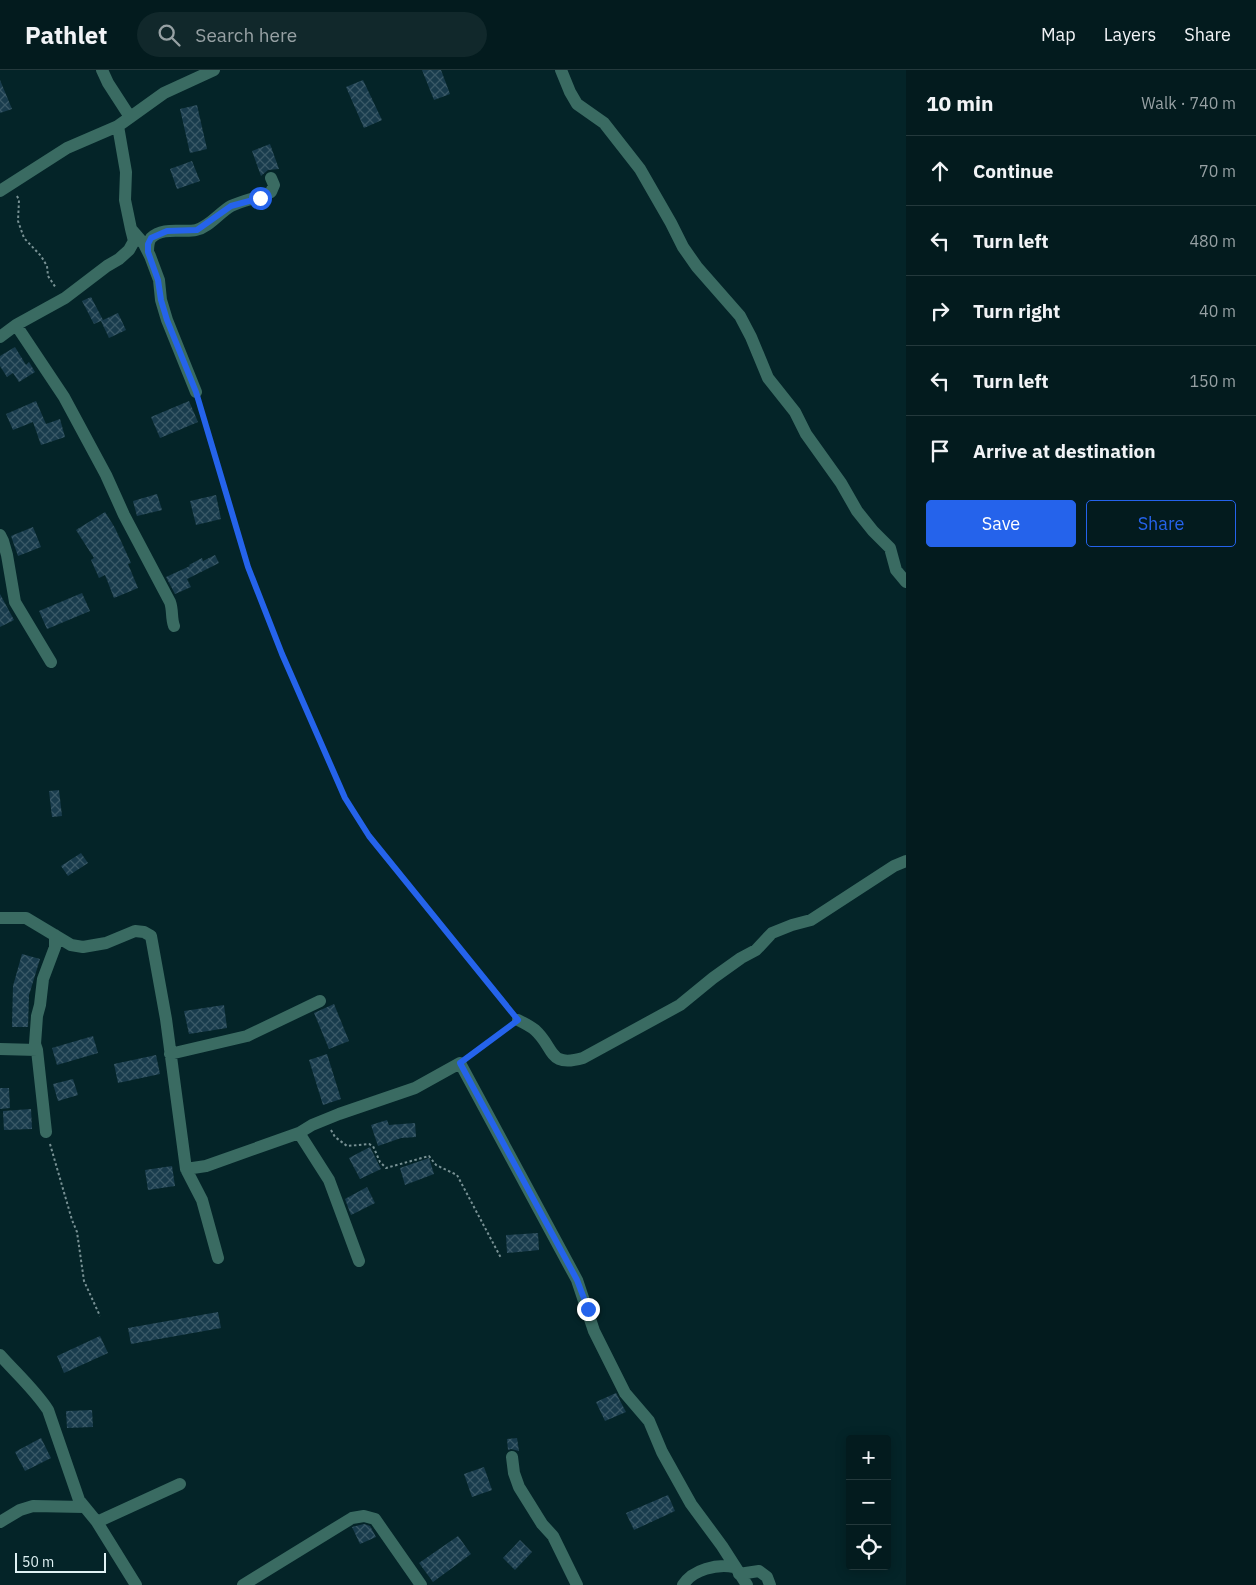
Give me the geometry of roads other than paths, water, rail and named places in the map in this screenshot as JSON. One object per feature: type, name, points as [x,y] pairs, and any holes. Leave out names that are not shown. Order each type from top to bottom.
[{"type":"street","points":[[102,70],[108,84],[130,116]]},
{"type":"street","points":[[5,188],[67,148],[118,126],[164,92],[214,70]]},
{"type":"street","points":[[561,70],[577,104],[604,123],[640,169],[683,247],[697,267],[722,293],[740,316],[768,378],[796,412],[806,434],[841,483],[857,511],[873,532],[890,548],[896,570],[906,582]]},
{"type":"street","points":[[0,337],[16,325],[65,298],[130,250],[134,241],[125,200],[126,172],[118,126]]},
{"type":"street","points":[[148,252],[148,244],[151,238],[157,234],[178,230],[197,230],[231,206],[260,198],[271,192],[274,185],[271,178]]},
{"type":"street","points":[[131,229],[144,244],[148,252],[158,280],[167,320],[196,392]]},
{"type":"street","points":[[16,325],[64,397],[106,475],[124,515],[170,602],[173,610],[172,620],[174,626]]},
{"type":"street","points":[[0,536],[7,555],[15,602],[51,662]]},
{"type":"street","points":[[518,1020],[536,1031],[560,1060],[569,1062],[583,1058],[680,1005],[713,978],[756,950],[772,932],[811,920],[894,866],[906,861]]},
{"type":"street","points":[[0,918],[26,918],[71,945],[82,947],[106,943],[135,931],[144,932],[151,936],[166,1019],[186,1169],[202,1200],[218,1258]]},
{"type":"street","points":[[46,1132],[35,1044],[43,979],[54,947],[55,935]]},
{"type":"street","points":[[170,1054],[247,1036],[320,1001]]},
{"type":"street","points":[[0,1049],[37,1050]]},
{"type":"street","points":[[186,1169],[206,1166],[298,1133],[323,1120],[415,1088],[460,1063],[577,1280],[594,1331],[625,1393],[649,1421],[662,1452],[691,1504],[722,1546],[747,1585]]},
{"type":"street","points":[[298,1133],[329,1180],[359,1262]]},
{"type":"street","points":[[0,1355],[11,1369],[40,1397],[48,1410],[79,1500],[98,1522],[136,1585]]},
{"type":"street","points":[[512,1457],[514,1473],[519,1487],[542,1524],[553,1536],[577,1585]]},
{"type":"street","points":[[98,1522],[180,1484]]},
{"type":"street","points":[[0,1522],[20,1510],[33,1506],[84,1507]]},
{"type":"street","points":[[243,1585],[352,1518],[364,1516],[375,1519],[421,1585]]},
{"type":"street","points":[[683,1585],[686,1580],[708,1568],[724,1565],[736,1570],[759,1571],[767,1578],[770,1585]]}]
